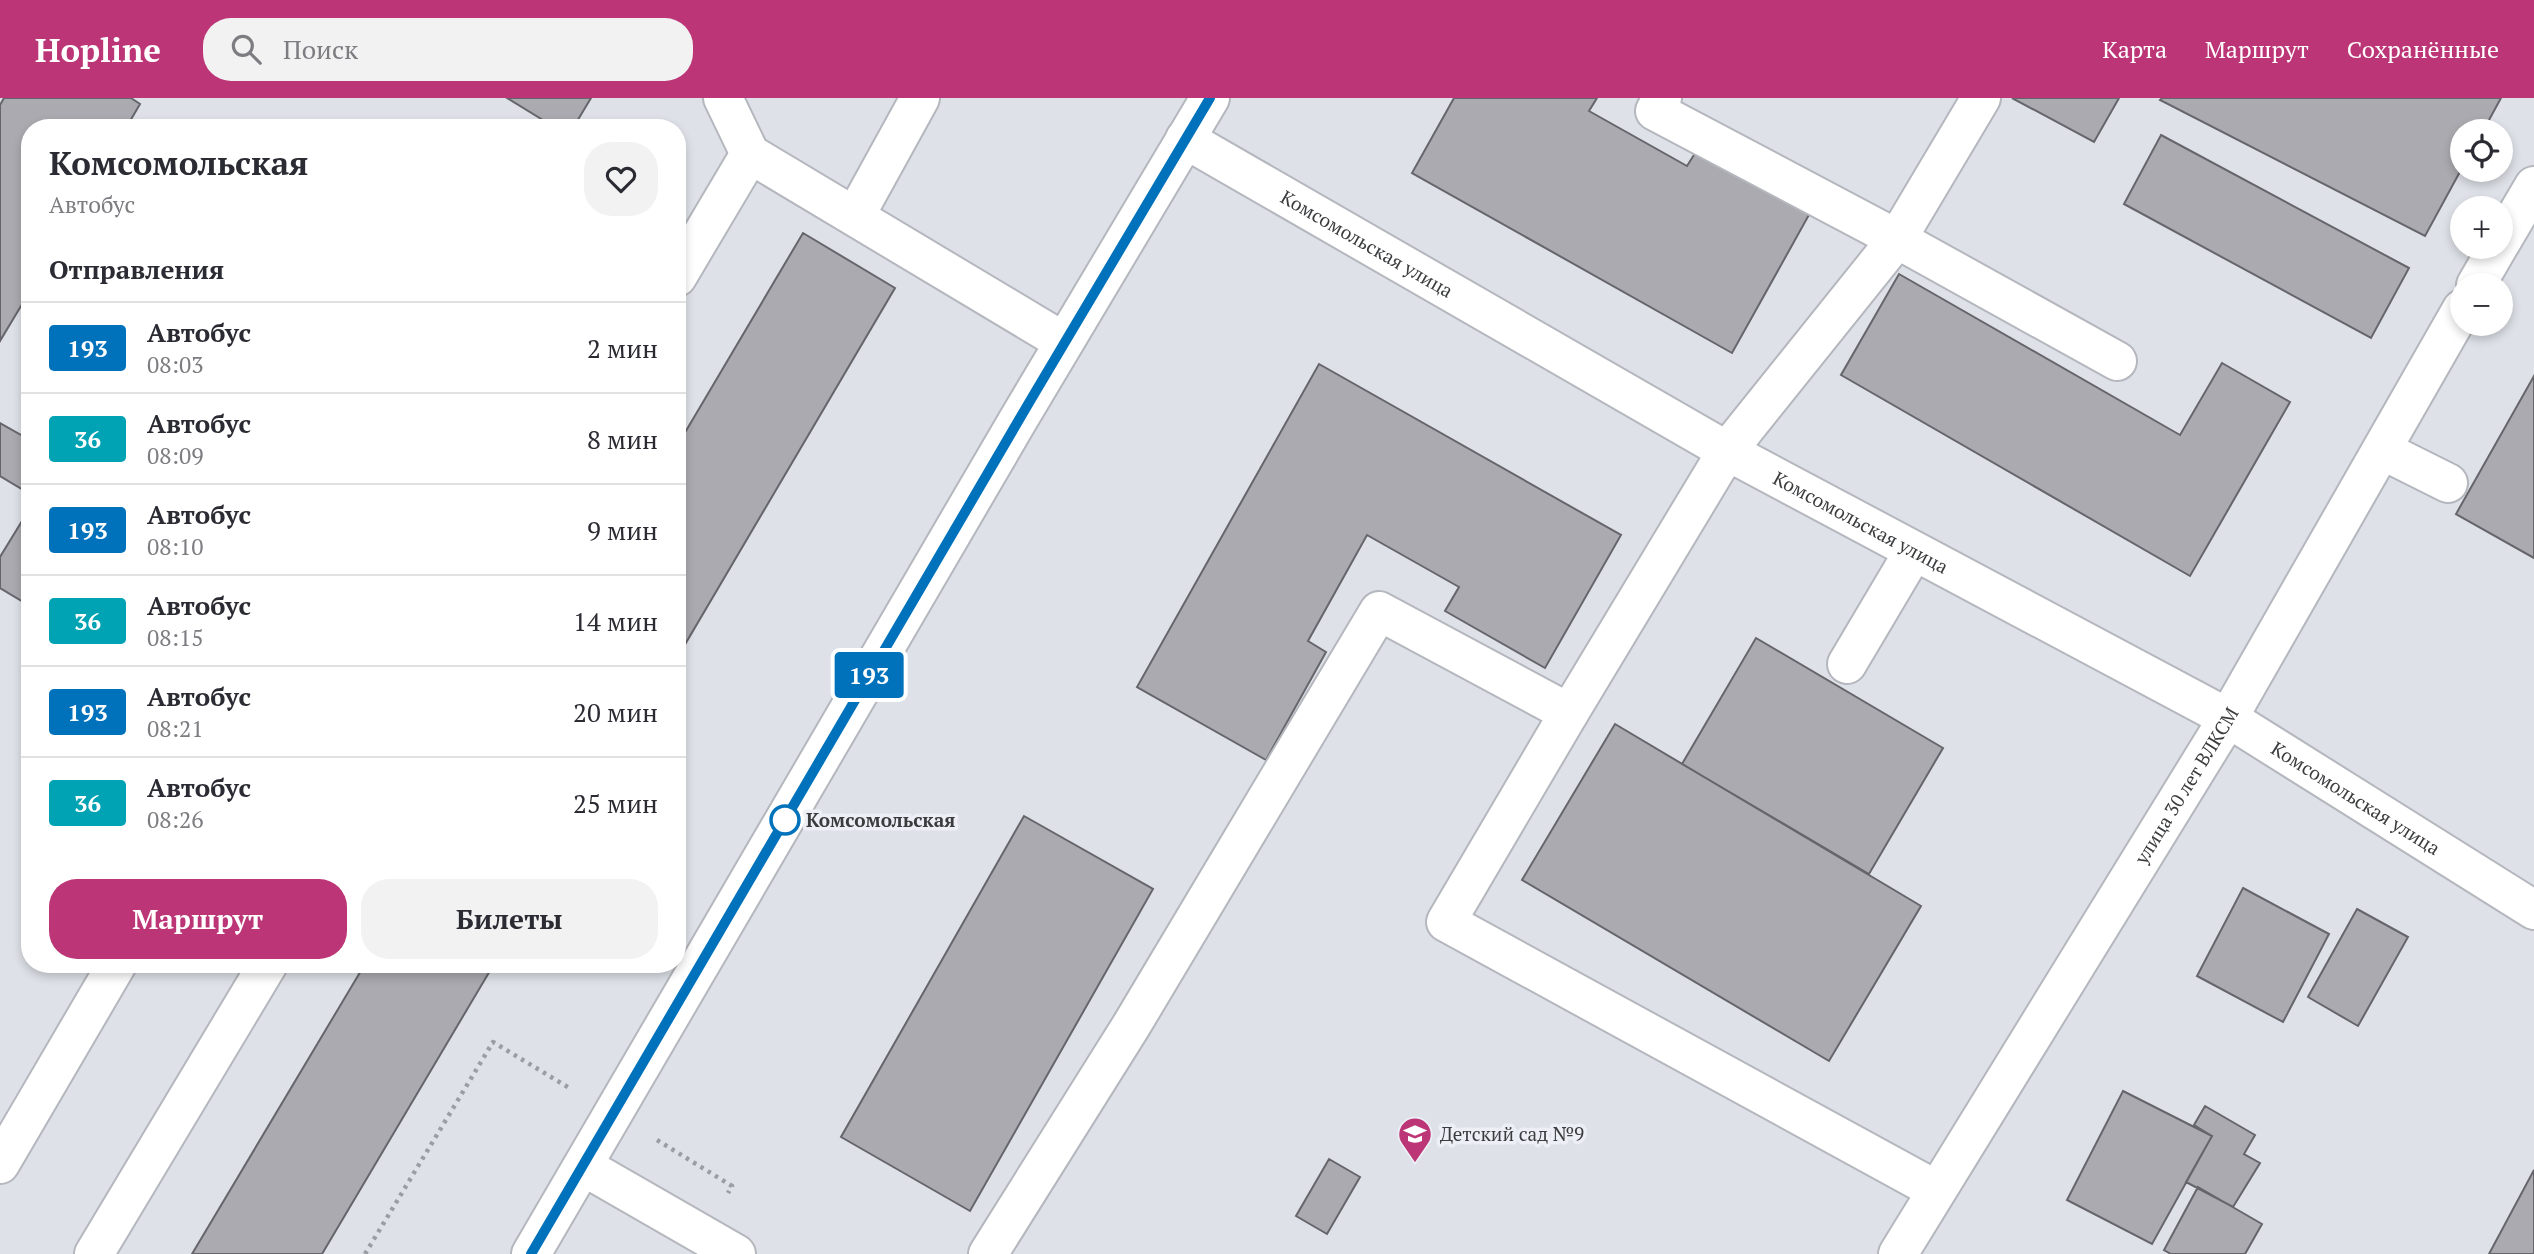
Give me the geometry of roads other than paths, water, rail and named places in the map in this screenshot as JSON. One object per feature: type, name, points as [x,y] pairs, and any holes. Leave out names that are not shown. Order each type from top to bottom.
[{"type":"street","points":[[723,98],[750,154],[1064,342]]},
{"type":"street","points":[[855,216],[920,98]]},
{"type":"street","points":[[687,967],[1210,98]]},
{"type":"street","points":[[1662,98],[1655,111],[1897,239],[2117,361]]},
{"type":"street","points":[[1936,1190],[1446,922],[1727,451],[1897,239],[1981,98]]},
{"type":"street","name":"Комсомольская улица","points":[[1185,139],[1727,451],[2228,718],[2534,910]]},
{"type":"street","points":[[686,262],[750,154]]},
{"type":"street","points":[[2513,222],[2534,187]]},
{"type":"street","name":"улица 30 лет ВЛКСМ","points":[[1898,1254],[2228,718],[2450,330]]},
{"type":"street","points":[[2382,450],[2448,483]]},
{"type":"street","points":[[1847,664],[1914,551]]},
{"type":"street","points":[[988,1254],[1131,1026],[1379,611],[1569,713]]},
{"type":"street","points":[[0,1164],[112,973]]},
{"type":"street","points":[[94,1254],[263,973]]},
{"type":"street","points":[[531,1254],[583,1166],[684,973]]},
{"type":"street","points":[[583,1166],[736,1254]]},
{"type":"place","name":"Комсомольская","points":[[785,820]]},
{"type":"place","name":"Детский сад №9","points":[[1415,1164]]}]
